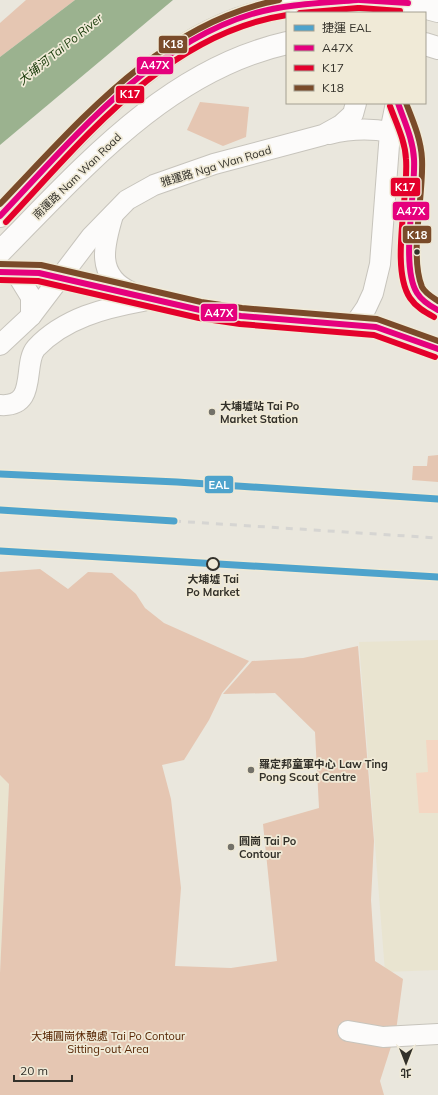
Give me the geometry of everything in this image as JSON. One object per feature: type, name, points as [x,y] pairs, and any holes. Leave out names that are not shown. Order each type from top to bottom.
[{"type":"main road","points":[[0,216],[122,92],[148,71],[191,41],[238,19],[267,10],[323,2],[358,0],[407,5],[438,11]]},
{"type":"main road","name":"南運路 Nam Wan Road","points":[[0,252],[110,141],[169,96],[212,70],[263,49],[286,43]]},
{"type":"main road","points":[[426,44],[438,48]]},
{"type":"street","points":[[358,0],[359,12]]},
{"type":"street","name":"雅運路 Nga Wan Road","points":[[323,135],[341,125],[353,114],[356,104]]},
{"type":"street","points":[[355,324],[374,293],[380,264],[390,132],[396,104]]},
{"type":"street","name":"雅運路 Nga Wan Road","points":[[0,344],[31,316],[91,237],[115,211],[127,200],[154,185],[214,164],[323,135],[376,129],[390,132]]},
{"type":"street","points":[[115,211],[104,250],[107,270],[118,286],[149,300]]},
{"type":"street","points":[[8,272],[38,273],[149,300],[241,316],[355,324],[376,327],[438,348]]},
{"type":"street","points":[[8,272],[31,297],[31,316]]},
{"type":"street","points":[[0,405],[12,403],[20,398],[25,392],[29,383],[30,360],[36,349],[58,330],[88,314],[111,307],[149,300]]},
{"type":"street","points":[[348,1031],[383,1037],[438,1034]]},
{"type":"shaded area","points":[[438,640],[438,970],[385,972],[359,642]]},
{"type":"shaded area","points":[[426,740],[438,740],[438,813],[419,813],[416,773],[428,772]]},
{"type":"shaded area","points":[[0,775],[9,784],[0,973]]},
{"type":"green space","points":[[26,0],[75,0],[0,57],[0,23]]},
{"type":"green space","points":[[200,102],[249,107],[246,137],[223,146],[187,130]]},
{"type":"green space","points":[[438,455],[438,482],[412,480],[413,466],[427,466],[428,456]]},
{"type":"green space","name":"大埔圓崗休憩處 Tai Po Contour Sitting-out Area","points":[[40,569],[68,589],[88,572],[112,573],[136,594],[145,608],[164,623],[249,661],[222,693],[209,720],[184,760],[162,765],[171,799],[181,888],[175,966],[231,968],[277,961],[263,824],[319,808],[315,732],[275,693],[223,694],[252,661],[303,658],[358,646],[374,841],[371,900],[375,961],[403,979],[396,1031],[380,1081],[384,1095],[0,1095],[0,973],[9,784],[0,775],[0,572]]},
{"type":"water","name":"大埔河 Tai Po River","points":[[75,0],[173,0],[0,145],[0,57]]},
{"type":"railway","points":[[174,521],[438,538]]},
{"type":"metro line","name":"EAL","points":[[0,474],[177,482],[438,499]]},
{"type":"metro line","name":"EAL","points":[[0,510],[174,521]]},
{"type":"metro line","name":"EAL","points":[[0,551],[438,577]]},
{"type":"transit line","name":"K18","points":[[0,204],[92,109],[125,80],[160,53],[196,30],[236,12],[279,0]]},
{"type":"transit line","name":"A47X","points":[[0,216],[55,157],[114,98],[179,48],[215,29],[252,14],[291,6],[357,0]]},
{"type":"transit line","name":"A47X","points":[[360,0],[408,3]]},
{"type":"transit line","name":"K17","points":[[312,12],[358,8]]},
{"type":"transit line","name":"K17","points":[[360,8],[400,12]]},
{"type":"transit line","name":"K17","points":[[6,222],[98,125],[131,94],[166,67],[203,43],[244,26],[286,15]]},
{"type":"transit line","name":"A47X","points":[[398,104],[410,137],[414,159],[409,247],[412,281],[421,298],[438,310]]},
{"type":"transit line","name":"K18","points":[[406,104],[418,137],[422,159],[417,242],[418,274],[423,289],[438,301]]},
{"type":"transit line","name":"K17","points":[[390,106],[402,138],[406,159],[401,250],[401,269],[404,285],[410,298],[415,304],[434,317]]},
{"type":"transit line","name":"K18","points":[[0,264],[41,265],[201,302],[242,308],[377,319],[438,341]]},
{"type":"transit line","name":"A47X","points":[[0,272],[39,273],[200,310],[241,316],[376,327],[438,349]]},
{"type":"transit line","name":"K17","points":[[0,280],[38,281],[199,318],[240,324],[374,335],[435,357]]},
{"type":"place","name":"大埔墟站 Tai Po Market Station","points":[[212,412]]},
{"type":"place","name":"大埔墟 Tai Po Market","points":[[213,564]]},
{"type":"place","name":"羅定邦童軍中心 Law Ting Pong Scout Centre","points":[[251,770]]},
{"type":"place","name":"圓崗 Tai Po Contour","points":[[231,847]]}]
